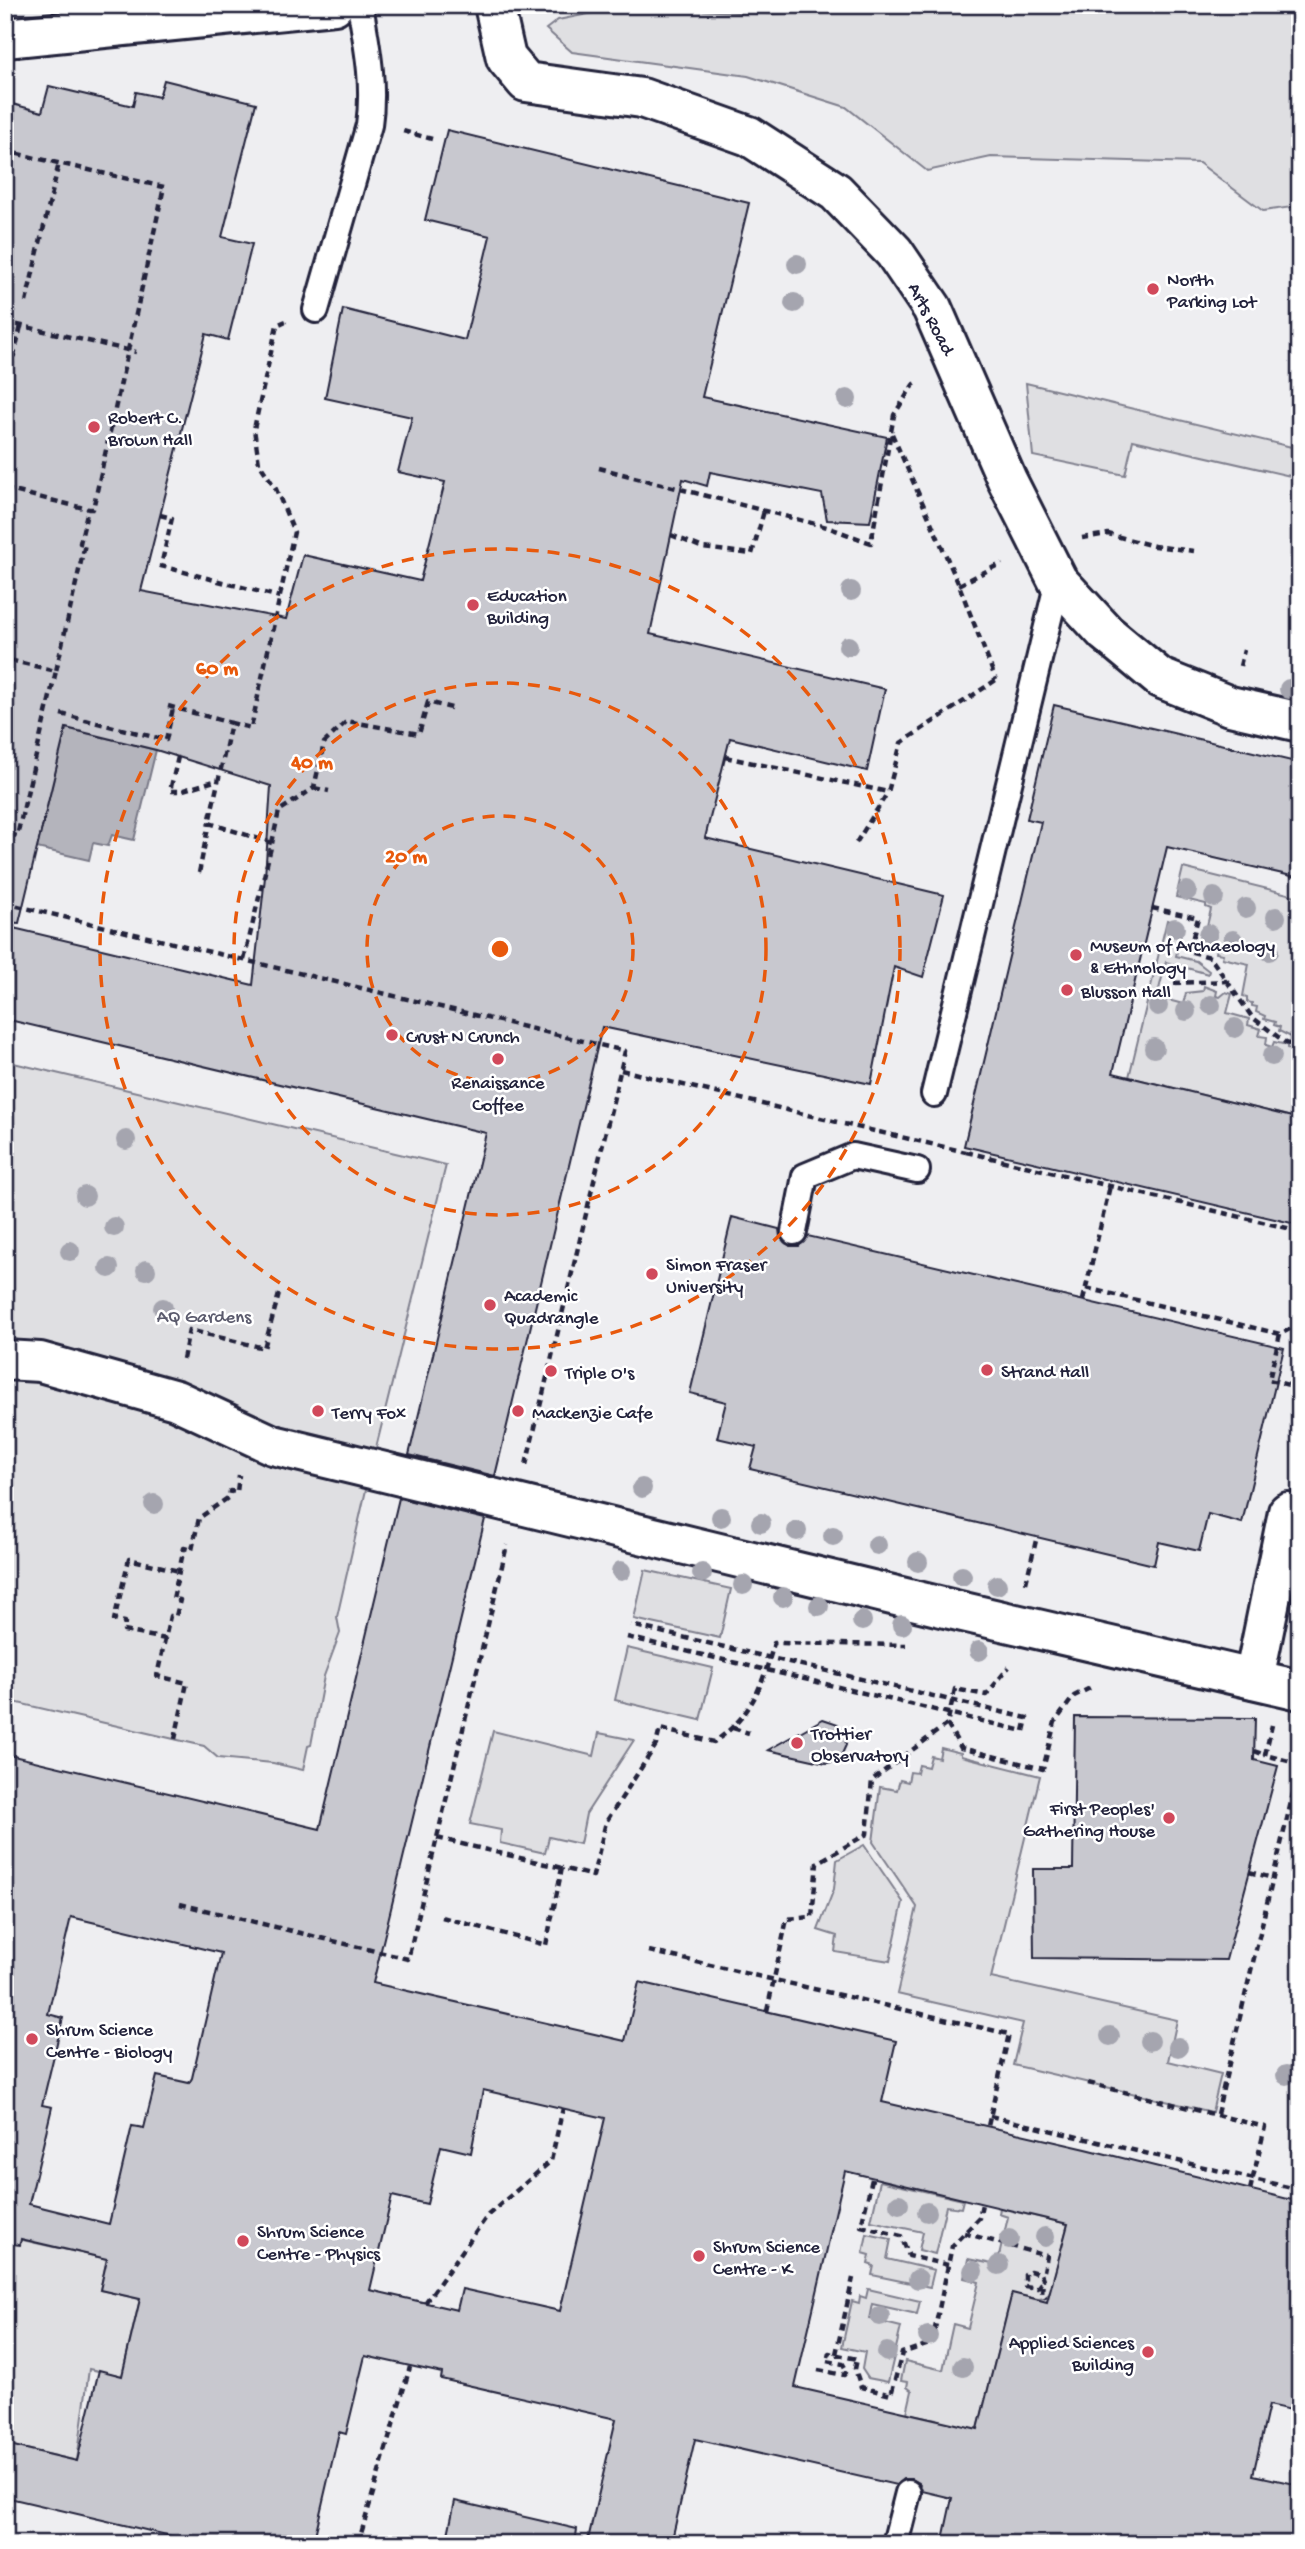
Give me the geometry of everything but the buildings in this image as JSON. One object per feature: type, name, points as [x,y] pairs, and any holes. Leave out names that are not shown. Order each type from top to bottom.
[{"type":"street","points":[[5,38],[334,5]]},
{"type":"street","name":"Arts Road","points":[[494,5],[506,58],[526,82],[642,98],[749,136],[836,192],[894,252],[932,308],[1007,480],[1058,581],[1106,633],[1160,678],[1230,706],[1300,722]]},
{"type":"street","points":[[5,1360],[40,1362],[176,1400],[273,1445],[1278,1685],[1288,1512]]},
{"type":"lane","points":[[316,310],[369,125],[372,100],[370,63],[360,5]]},
{"type":"lane","points":[[934,1094],[1058,581]]},
{"type":"lane","points":[[793,1232],[805,1176],[853,1156],[917,1170]]},
{"type":"lane","points":[[895,2544],[908,2493]]},
{"type":"path","points":[[392,129],[432,139]]},
{"type":"path","points":[[5,151],[164,187],[93,509],[5,489]]},
{"type":"path","points":[[26,302],[60,163]]},
{"type":"path","points":[[5,322],[136,352]]},
{"type":"path","points":[[61,714],[166,740],[171,707],[251,729],[294,532],[276,489],[259,463],[254,429],[276,325]]},
{"type":"path","points":[[5,392],[21,326]]},
{"type":"path","points":[[599,468],[827,527],[871,543],[894,415],[913,385],[929,377]]},
{"type":"path","points":[[892,433],[959,585],[996,680]]},
{"type":"path","points":[[10,834],[17,836],[85,544],[80,543],[88,509]]},
{"type":"path","points":[[671,535],[703,548],[752,554],[764,512]]},
{"type":"path","points":[[160,515],[172,518],[161,566],[280,597]]},
{"type":"path","points":[[1081,538],[1108,534],[1194,551]]},
{"type":"path","points":[[959,585],[1011,558]]},
{"type":"path","points":[[5,659],[56,671]]},
{"type":"path","points":[[856,842],[888,792],[901,743],[996,680],[1002,669]]},
{"type":"path","points":[[314,789],[324,743],[347,721],[419,734],[428,702],[455,709]]},
{"type":"path","points":[[199,873],[231,723]]},
{"type":"path","points":[[178,757],[170,791],[180,791],[218,780]]},
{"type":"path","points":[[725,757],[888,792]]},
{"type":"path","points":[[244,960],[279,811],[314,789],[329,791]]},
{"type":"path","points":[[209,822],[272,843]]},
{"type":"path","points":[[5,904],[625,1051],[408,1959],[180,1904]]},
{"type":"path","points":[[1152,908],[1198,918],[1189,951],[1210,957],[1252,1017],[1286,1043],[1300,1047]]},
{"type":"path","points":[[1174,982],[1228,981]]},
{"type":"path","points":[[621,1070],[1300,1231]]},
{"type":"path","points":[[1083,1300],[1110,1186]]},
{"type":"path","points":[[1086,1288],[1280,1334],[1300,1324]]},
{"type":"path","points":[[163,1396],[172,1362],[181,1364],[189,1330],[264,1348],[279,1294]]},
{"type":"path","points":[[1280,1334],[1269,1380],[1300,1388]]},
{"type":"path","points":[[175,1739],[187,1683],[157,1676],[170,1616],[176,1616],[180,1600],[173,1599],[179,1570],[184,1548],[192,1550],[199,1518],[229,1497]]},
{"type":"path","points":[[166,1639],[124,1630],[125,1622],[114,1620],[129,1559],[179,1570]]},
{"type":"path","points":[[627,1637],[1024,1731],[1027,1718],[631,1625]]},
{"type":"path","points":[[1030,1626],[1023,1649],[986,1695],[955,1689],[947,1724],[961,1748],[1043,1769],[1055,1722],[1074,1696],[1099,1684]]},
{"type":"path","points":[[437,1838],[593,1876],[606,1822],[656,1745],[660,1729],[714,1742],[733,1728],[762,1685],[774,1643],[908,1645]]},
{"type":"path","points":[[1265,1755],[1278,1685]]},
{"type":"path","points":[[767,2011],[787,1919],[812,1917],[817,1863],[867,1834],[872,1780],[947,1724]]},
{"type":"path","points":[[733,1728],[749,1733]]},
{"type":"path","points":[[1217,2114],[1300,1764],[1254,1751]]},
{"type":"path","points":[[442,1917],[546,1945],[562,1868]]},
{"type":"path","points":[[1250,1872],[1273,1878]]},
{"type":"path","points":[[649,1951],[1009,2034],[988,2126]]},
{"type":"path","points":[[1088,2083],[1265,2127],[1250,2190]]},
{"type":"path","points":[[425,2303],[488,2215],[551,2161],[563,2108]]},
{"type":"path","points":[[990,2116],[1300,2190]]},
{"type":"path","points":[[872,2179],[861,2226],[901,2236],[909,2256],[948,2265]]},
{"type":"path","points":[[818,2370],[844,2375],[847,2371],[845,2366],[827,2361],[829,2353],[857,2358],[855,2369],[861,2387],[891,2395],[902,2353],[932,2343],[952,2246],[979,2218],[982,2204]]},
{"type":"path","points":[[964,2233],[1047,2256],[1044,2271]]},
{"type":"path","points":[[1041,2283],[1037,2288],[1025,2286],[1025,2274],[1030,2271],[1041,2274],[1042,2294],[1046,2298]]},
{"type":"path","points":[[836,2354],[853,2278]]},
{"type":"path","points":[[358,2544],[410,2367]]},
{"type":"shaded area","name":"Simon Fraser University","points":[[5,5],[1300,5],[1300,2544],[5,2544]]},
{"type":"shaded area","points":[[66,728],[156,750],[134,840],[112,835],[108,846],[93,843],[89,860],[37,848]]},
{"type":"green space","points":[[888,5],[1071,5],[1105,9],[1300,12],[1300,206],[1263,211],[1199,163],[991,157],[927,171],[846,107],[748,76],[572,52],[546,29],[558,20],[628,6],[774,14]]},
{"type":"green space","points":[[1026,383],[1300,449],[1299,478],[1133,440],[1125,475],[1033,456]]},
{"type":"green space","points":[[1183,868],[1300,897],[1300,1023],[1296,1023],[1293,1038],[1279,1031],[1280,1027],[1274,1025],[1275,1022],[1264,1019],[1265,1016],[1256,1012],[1257,1007],[1252,1006],[1252,1003],[1247,1002],[1247,997],[1243,996],[1249,964],[1222,958],[1223,954],[1216,953],[1217,947],[1202,943],[1203,940],[1199,939],[1201,929],[1206,930],[1211,909],[1206,907],[1206,904],[1176,897]]},
{"type":"green space","points":[[1167,920],[1183,925],[1176,956],[1196,961],[1209,971],[1208,974],[1166,962],[1157,997],[1183,1004],[1186,993],[1203,991],[1204,986],[1217,991],[1216,996],[1220,997],[1226,992],[1232,994],[1227,1013],[1249,1019],[1248,1025],[1261,1029],[1259,1036],[1267,1037],[1266,1045],[1272,1047],[1274,1042],[1287,1045],[1287,1048],[1295,1051],[1292,1059],[1300,1057],[1300,1119],[1129,1077]]},
{"type":"green space","name":"AQ Gardens","points":[[5,1061],[446,1165],[337,1617],[340,1633],[324,1676],[311,1745],[308,1746],[303,1770],[273,1763],[218,1758],[204,1746],[5,1700]]},
{"type":"green space","points":[[645,1570],[731,1589],[720,1638],[634,1619]]},
{"type":"green space","points":[[627,1648],[713,1668],[700,1720],[615,1700]]},
{"type":"green space","points":[[493,1731],[594,1756],[599,1733],[634,1740],[586,1814],[580,1844],[549,1837],[545,1853],[500,1843],[501,1830],[470,1824]]},
{"type":"green space","points":[[941,1748],[961,1753],[961,1756],[1040,1776],[991,1978],[1177,2020],[1168,2061],[1221,2074],[1212,2112],[1013,2065],[1023,2023],[897,1994],[917,1907],[873,1842],[880,1787],[897,1790],[900,1780],[908,1782],[910,1772],[917,1773],[919,1765],[928,1767],[931,1756],[939,1758]]},
{"type":"green space","points":[[864,1845],[903,1902],[890,1961],[835,1952],[837,1936],[818,1930],[834,1889],[837,1860]]},
{"type":"green space","points":[[880,2181],[963,2200],[961,2208],[946,2206],[935,2254],[919,2250],[923,2232],[871,2221]]},
{"type":"green space","points":[[1000,2208],[1068,2224],[1051,2289],[1046,2298],[1012,2294],[972,2453],[936,2419],[907,2413],[912,2391],[907,2387],[908,2382],[901,2381],[905,2361],[943,2370],[953,2324],[968,2328],[979,2282],[964,2278],[968,2259],[997,2265],[1008,2217],[999,2214]]},
{"type":"green space","points":[[867,2234],[891,2239],[887,2259],[934,2270],[930,2287],[872,2275],[874,2266],[868,2264],[870,2255],[863,2253]]},
{"type":"green space","points":[[5,2236],[107,2259],[100,2290],[140,2299],[122,2376],[89,2369],[77,2461],[5,2444]]},
{"type":"green space","points":[[868,2289],[920,2301],[917,2314],[872,2304],[869,2319],[901,2327],[888,2382],[868,2378],[862,2369],[865,2352],[842,2347],[852,2301],[859,2303],[860,2296],[866,2298]]},
{"type":"place","name":"North Parking Lot","points":[[1153,289]]},
{"type":"place","name":"Robert C. Brown Hall","points":[[94,427]]},
{"type":"place","name":"Education Building","points":[[473,605]]},
{"type":"place","name":"Museum of Archaeology & Ethnology","points":[[1076,955]]},
{"type":"place","name":"Blusson Hall","points":[[1067,990]]},
{"type":"place","name":"Crust N Crunch","points":[[392,1035]]},
{"type":"place","name":"Renaissance Coffee","points":[[498,1059]]},
{"type":"place","name":"Simon Fraser University","points":[[652,1274]]},
{"type":"place","name":"Academic Quadrangle","points":[[490,1305]]},
{"type":"place","name":"Strand Hall","points":[[987,1370]]},
{"type":"place","name":"Triple O's","points":[[551,1371]]},
{"type":"place","name":"Terry Fox","points":[[318,1411]]},
{"type":"place","name":"Mackenzie Cafe","points":[[518,1411]]},
{"type":"place","name":"Trottier Observatory","points":[[797,1743]]},
{"type":"place","name":"First Peoples' Gathering House","points":[[1169,1818]]},
{"type":"place","name":"Shrum Science Centre - Biology","points":[[32,2039]]},
{"type":"place","name":"Shrum Science Centre - Physics","points":[[243,2241]]},
{"type":"place","name":"Shrum Science Centre - K","points":[[699,2256]]},
{"type":"place","name":"Applied Sciences Building","points":[[1148,2352]]}]
